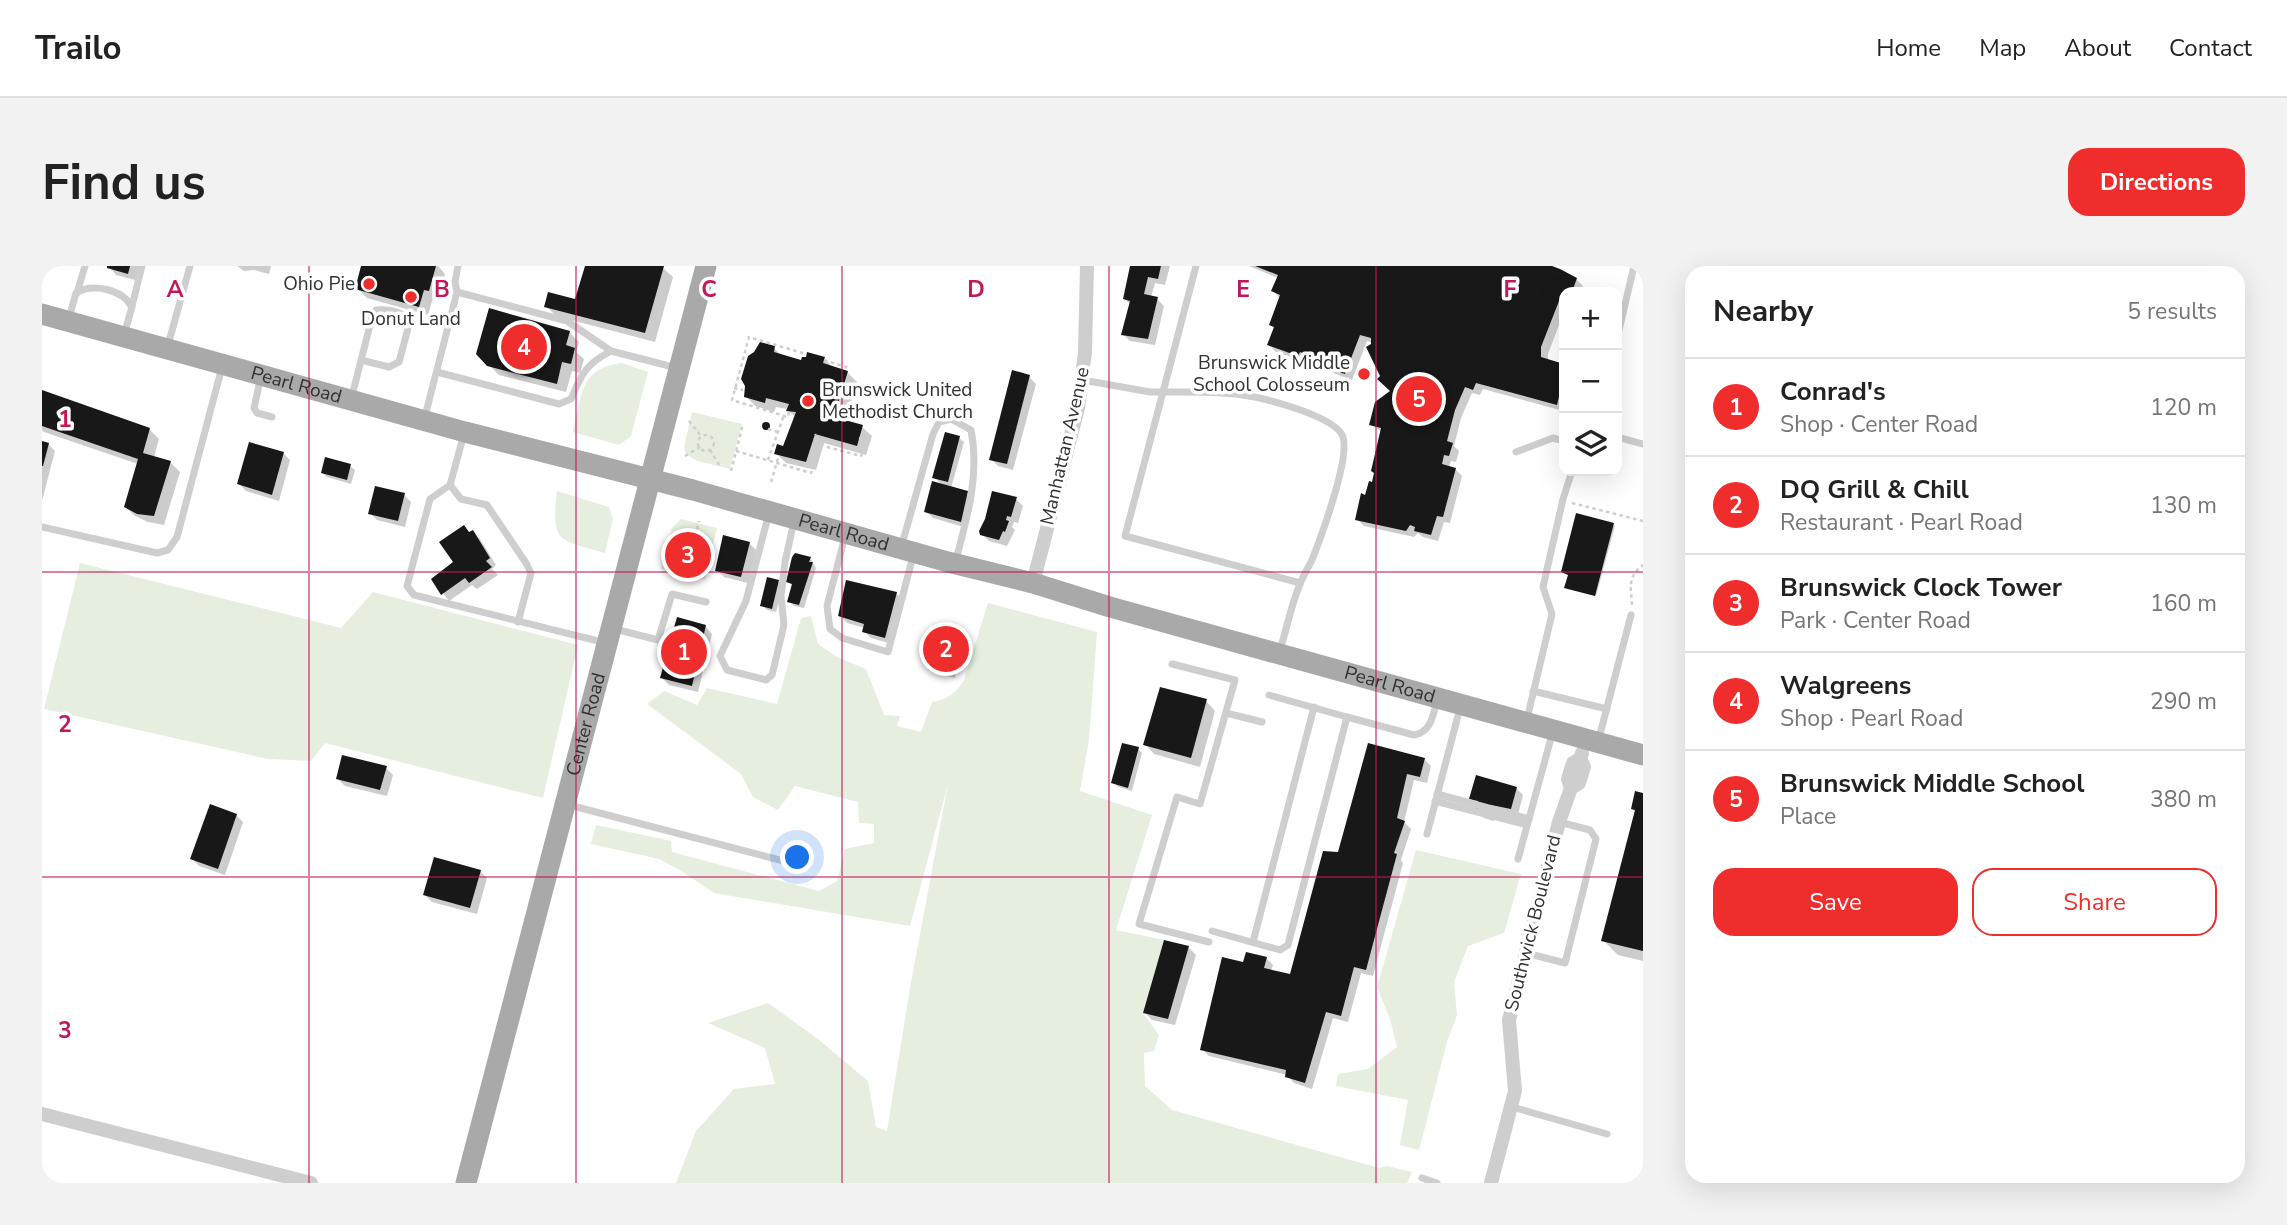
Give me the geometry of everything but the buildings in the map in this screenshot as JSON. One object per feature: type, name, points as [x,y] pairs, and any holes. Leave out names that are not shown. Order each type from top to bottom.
[{"type":"main road","name":"Center Road","points":[[466,1183],[706,266]]},
{"type":"main road","name":"Pearl Road","points":[[42,314],[424,421],[1033,583],[1553,730],[1588,747],[1643,755]]},
{"type":"street","name":"Manhattan Avenue","points":[[1033,583],[1083,380],[1087,266]]},
{"type":"street","name":"Southwick Boulevard","points":[[1491,1183],[1515,1091],[1509,1020],[1559,822],[1571,788],[1568,779],[1573,762],[1588,747]]},
{"type":"street","points":[[42,1114],[311,1183]]},
{"type":"lane","points":[[68,322],[85,266]]},
{"type":"lane","points":[[124,337],[142,266]]},
{"type":"lane","points":[[167,349],[190,266]]},
{"type":"lane","points":[[424,421],[457,292],[455,282],[458,266]]},
{"type":"lane","points":[[1196,266],[1125,536],[1300,583]]},
{"type":"lane","points":[[1622,318],[1634,266]]},
{"type":"lane","points":[[76,293],[94,287],[121,295],[131,307]]},
{"type":"lane","points":[[457,292],[567,321],[611,351],[679,368]]},
{"type":"lane","points":[[351,400],[361,360],[372,317],[376,310],[386,309],[404,314],[410,321],[399,362],[389,368],[361,360]]},
{"type":"lane","points":[[437,372],[559,404],[571,399],[582,374],[593,361],[611,351]]},
{"type":"lane","points":[[42,527],[157,553],[168,550],[177,537],[223,365]]},
{"type":"lane","points":[[261,375],[254,408],[257,413],[272,417]]},
{"type":"lane","points":[[1083,380],[1150,392],[1243,395],[1306,413],[1339,429],[1345,448],[1339,474],[1317,547],[1300,583],[1279,654]]},
{"type":"lane","points":[[846,534],[827,606],[830,629],[842,638],[887,652],[933,434],[939,422],[951,419],[971,430],[976,453],[973,491],[955,563]]},
{"type":"lane","points":[[465,432],[450,485],[430,499],[407,586],[414,595],[518,622],[609,636],[658,640],[672,594],[706,602]]},
{"type":"lane","points":[[1516,452],[1553,438],[1559,440]]},
{"type":"lane","points":[[1622,439],[1643,444]]},
{"type":"lane","points":[[1526,723],[1552,614],[1543,587],[1571,476]]},
{"type":"lane","points":[[450,485],[461,499],[487,505],[531,573],[518,622]]},
{"type":"lane","points":[[769,512],[746,600],[720,656],[727,670],[766,680],[772,675],[785,625],[781,596],[794,519]]},
{"type":"lane","points":[[1588,747],[1607,709],[1631,615]]},
{"type":"lane","points":[[1171,664],[1235,680],[1200,804],[1177,797],[1139,923],[1209,942]]},
{"type":"lane","points":[[1533,691],[1607,709]]},
{"type":"lane","points":[[1269,695],[1414,734],[1425,731],[1432,720],[1437,698]]},
{"type":"lane","points":[[1427,834],[1461,704]]},
{"type":"lane","points":[[1253,942],[1314,708]]},
{"type":"lane","points":[[1226,713],[1262,722]]},
{"type":"lane","points":[[1212,931],[1280,950],[1288,945],[1347,717]]},
{"type":"lane","points":[[1518,859],[1553,730]]},
{"type":"lane","points":[[1436,797],[1528,822]]},
{"type":"lane","points":[[565,804],[803,866]]},
{"type":"lane","points":[[1526,953],[1565,963],[1595,839],[1590,830],[1559,822]]},
{"type":"lane","points":[[1512,1107],[1607,1133]]},
{"type":"lane","points":[[1422,1178],[1437,1183]]},
{"type":"path","points":[[789,412],[788,416],[732,400],[749,337],[806,355]]},
{"type":"path","points":[[824,360],[849,368]]},
{"type":"path","points":[[734,388],[743,390]]},
{"type":"path","points":[[768,460],[784,415]]},
{"type":"path","points":[[689,421],[702,437]]},
{"type":"path","points":[[731,471],[743,424]]},
{"type":"path","points":[[768,429],[778,432]]},
{"type":"path","points":[[736,451],[811,473],[820,445],[815,434]]},
{"type":"path","points":[[702,437],[715,439],[710,450],[704,451],[700,447],[702,437]]},
{"type":"path","points":[[820,445],[861,456],[866,440],[859,438]]},
{"type":"path","points":[[685,456],[700,447]]},
{"type":"path","points":[[710,450],[721,468]]},
{"type":"path","points":[[771,482],[779,455]]},
{"type":"path","points":[[1563,501],[1643,521]]},
{"type":"path","points":[[665,550],[674,552],[685,549],[694,541],[699,521]]},
{"type":"path","points":[[1631,615],[1630,588],[1633,572],[1643,565]]},
{"type":"green space","points":[[622,363],[648,372],[631,436],[619,445],[573,432],[581,396],[590,378],[597,371]]},
{"type":"green space","points":[[692,412],[742,424],[730,469],[697,461],[686,454],[684,447]]},
{"type":"green space","points":[[557,491],[609,507],[613,519],[605,553],[561,537],[555,521]]},
{"type":"green space","points":[[681,519],[717,528],[705,580],[661,569],[672,528]]},
{"type":"green space","points":[[80,563],[341,628],[373,592],[578,645],[543,798],[325,743],[311,761],[268,759],[44,709]]},
{"type":"green space","points":[[988,603],[1097,632],[1089,740],[1080,791],[1152,815],[1116,930],[1164,940],[1143,1013],[1159,1035],[1154,1051],[1144,1053],[1145,1086],[1172,1110],[1379,1168],[1387,1166],[1412,1172],[1407,1183],[676,1183],[696,1131],[734,1089],[775,1084],[765,1048],[708,1023],[768,1003],[818,1039],[868,1081],[876,1127],[887,1131],[910,988],[948,784],[910,926],[714,893],[659,859],[591,844],[596,825],[671,841],[672,852],[819,891],[837,881],[845,849],[874,843],[874,824],[859,823],[858,802],[795,786],[778,810],[753,797],[741,774],[647,704],[664,691],[697,705],[707,688],[777,704],[801,618],[811,616],[818,644],[837,657],[866,669],[884,715],[900,716],[897,726],[921,732],[932,702],[951,695],[964,680]]},
{"type":"green space","points":[[1416,850],[1521,874],[1504,933],[1468,946],[1454,982],[1457,1015],[1447,1042],[1419,1150],[1400,1145],[1408,1100],[1336,1086],[1338,1074],[1368,1069],[1397,1047],[1390,1019],[1377,987]]},
{"type":"place","name":"Ohio Pie","points":[[369,284]]},
{"type":"place","name":"Donut Land","points":[[411,297]]},
{"type":"place","name":"Walgreens","points":[[524,347]]},
{"type":"place","name":"Brunswick Middle School Colosseum","points":[[1364,374]]},
{"type":"place","name":"Brunswick Middle School","points":[[1419,399]]},
{"type":"place","name":"Brunswick United Methodist Church","points":[[808,401]]},
{"type":"place","name":"Brunswick Clock Tower","points":[[688,555]]},
{"type":"place","name":"DQ Grill & Chill","points":[[946,649]]},
{"type":"place","name":"Conrad's","points":[[684,652]]}]
